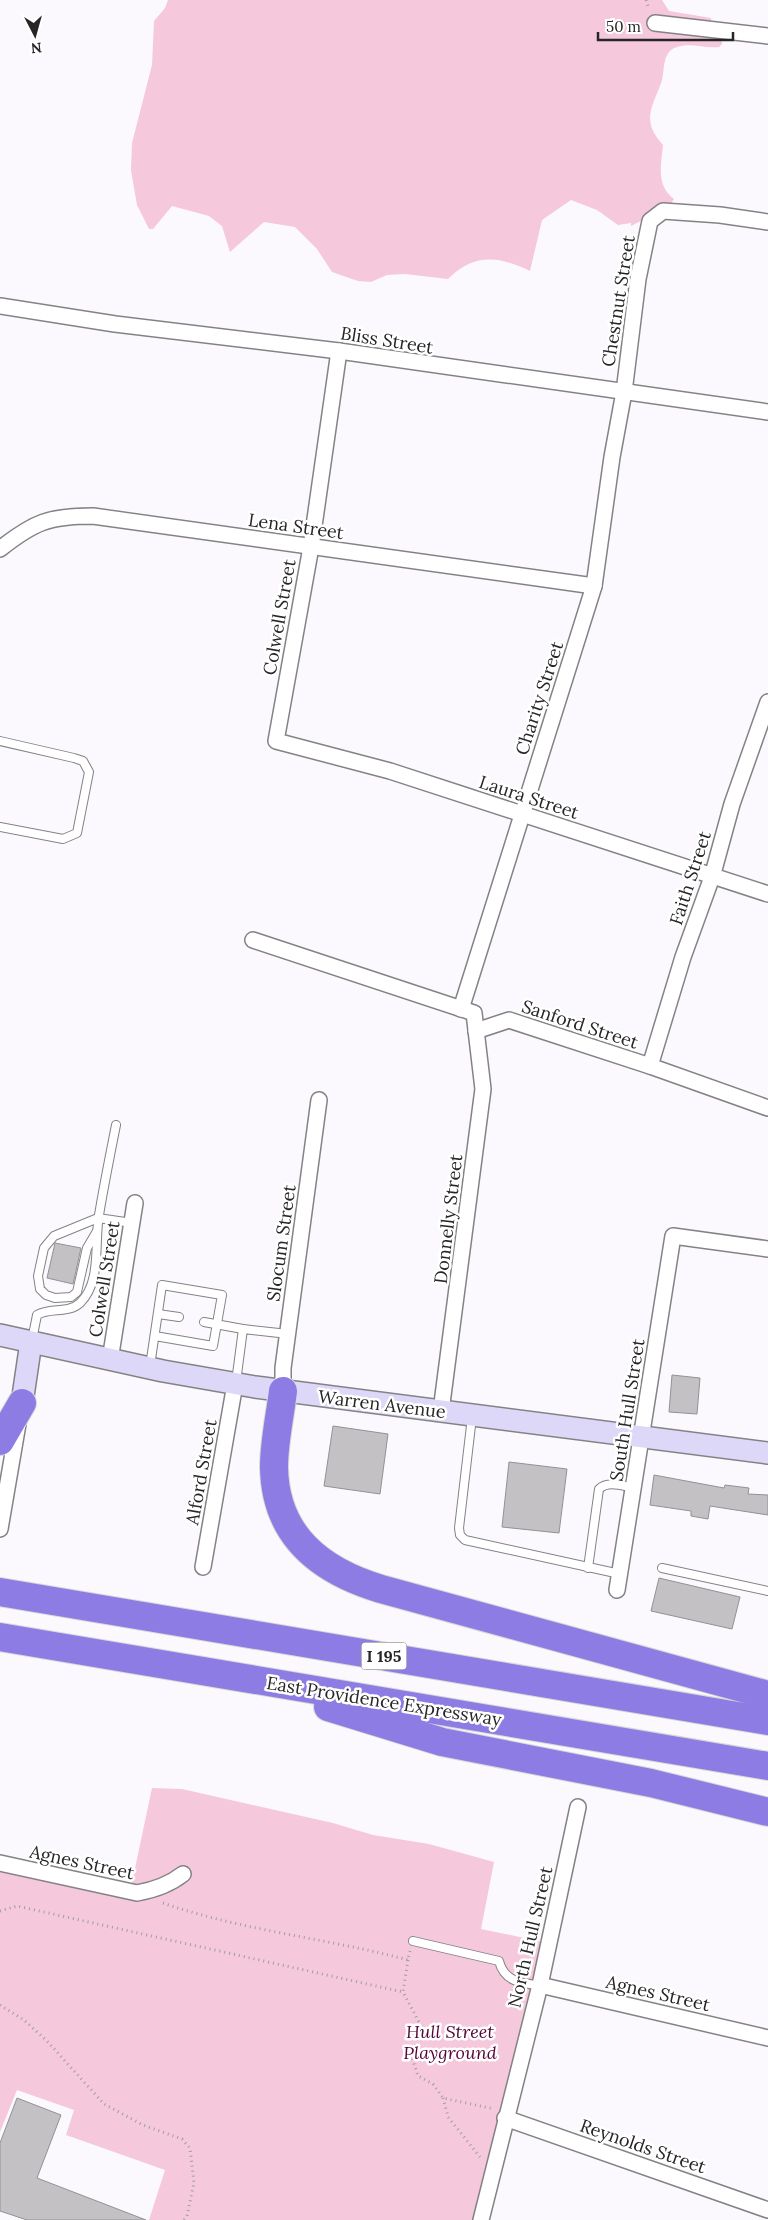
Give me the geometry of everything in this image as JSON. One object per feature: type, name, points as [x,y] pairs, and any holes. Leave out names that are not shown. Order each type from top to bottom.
[{"type":"highway","points":[[283,1391],[275,1460],[278,1496],[282,1511],[298,1538],[319,1561],[332,1570],[348,1578],[381,1589],[768,1695]]},
{"type":"highway","points":[[0,1441],[22,1403]]},
{"type":"highway","name":"I 195","points":[[0,1592],[768,1721]]},
{"type":"highway","name":"East Providence Expressway","points":[[0,1638],[768,1766]]},
{"type":"highway","points":[[221,1674],[442,1742],[651,1783],[768,1812]]},
{"type":"main road","name":"Warren Avenue","points":[[0,1335],[110,1360],[236,1384],[768,1453]]},
{"type":"main road","points":[[22,1403],[31,1342]]},
{"type":"street","points":[[655,23],[768,36]]},
{"type":"street","name":"Chestnut Street","points":[[624,392],[638,279],[650,222],[663,211],[720,215],[768,222]]},
{"type":"street","name":"Bliss Street","points":[[0,306],[116,324],[339,351],[768,412]]},
{"type":"street","name":"Colwell Street","points":[[276,740],[311,547],[339,351]]},
{"type":"street","name":"Charity Street","points":[[461,1009],[594,586],[612,457],[624,392]]},
{"type":"street","name":"Lena Street","points":[[0,549],[20,533],[50,518],[74,516],[114,518],[594,586]]},
{"type":"street","name":"Faith Street","points":[[650,1066],[683,956],[712,877],[732,804],[768,702]]},
{"type":"street","name":"Laura Street","points":[[276,740],[390,771],[768,894]]},
{"type":"street","points":[[253,940],[474,1013],[476,1031]]},
{"type":"street","name":"Sanford Street","points":[[476,1031],[509,1020],[650,1066],[768,1108]]},
{"type":"street","name":"Donnelly Street","points":[[441,1411],[483,1089],[476,1031]]},
{"type":"street","name":"Slocum Street","points":[[283,1391],[283,1368],[319,1100]]},
{"type":"street","name":"Colwell Street","points":[[110,1360],[135,1203]]},
{"type":"street","name":"South Hull Street","points":[[617,1590],[635,1488],[673,1236],[768,1248]]},
{"type":"street","name":"Alford Street","points":[[203,1567],[236,1384]]},
{"type":"street","points":[[0,1530],[22,1403]]},
{"type":"street","name":"North Hull Street","points":[[481,2220],[540,1985],[578,1808]]},
{"type":"street","name":"Agnes Street","points":[[0,1863],[137,1893],[152,1891],[173,1882],[183,1874]]},
{"type":"street","name":"Agnes Street","points":[[540,1985],[768,2038]]},
{"type":"street","name":"Reynolds Street","points":[[506,2115],[768,2210]]},
{"type":"lane","points":[[0,741],[83,761],[90,772],[77,833],[63,839],[0,827]]},
{"type":"lane","points":[[31,1342],[37,1316],[46,1310],[68,1310],[78,1305],[91,1287],[97,1250],[98,1218],[116,1125]]},
{"type":"lane","points":[[98,1230],[87,1248],[77,1292],[71,1297],[63,1298],[46,1295],[38,1283],[44,1248],[54,1236],[98,1218],[132,1223]]},
{"type":"lane","points":[[150,1368],[162,1285],[222,1295],[213,1346],[155,1336]]},
{"type":"lane","points":[[158,1314],[180,1317]]},
{"type":"lane","points":[[204,1322],[288,1334]]},
{"type":"lane","points":[[236,1384],[243,1329]]},
{"type":"lane","points":[[473,1415],[459,1528],[460,1535],[464,1540],[620,1574]]},
{"type":"lane","points":[[588,1568],[599,1489],[603,1485],[610,1484],[635,1488]]},
{"type":"lane","points":[[662,1568],[768,1591]]},
{"type":"lane","points":[[413,1941],[499,1961],[501,1970],[509,1978],[522,1984],[540,1985]]},
{"type":"path","points":[[137,1893],[203,1917],[280,1934],[352,1946],[408,1960]]},
{"type":"path","points":[[0,1910],[17,1906],[403,1992]]},
{"type":"path","points":[[413,1941],[403,1992],[421,2026],[412,2058],[418,2076],[433,2084],[443,2098],[448,2117],[469,2141],[492,2174]]},
{"type":"path","points":[[0,2005],[24,2020],[46,2040],[104,2104],[143,2124],[182,2139],[190,2148],[194,2183],[187,2216],[184,2220]]},
{"type":"path","points":[[443,2098],[506,2115]]},
{"type":"green space","points":[[168,0],[662,0],[669,11],[711,18],[712,30],[721,33],[722,44],[719,47],[693,45],[677,47],[672,49],[666,56],[662,80],[650,117],[654,132],[663,145],[661,175],[664,188],[674,199],[668,207],[631,226],[631,223],[618,225],[597,210],[571,200],[542,220],[530,271],[508,262],[487,260],[467,265],[448,279],[405,274],[387,275],[371,282],[358,281],[332,272],[317,249],[295,227],[264,222],[230,252],[222,226],[209,216],[172,206],[153,229],[149,229],[137,205],[131,170],[132,143],[152,65],[154,21],[165,8]]},
{"type":"green space","name":"Hull Street Playground","points":[[152,1788],[182,1789],[333,1823],[373,1835],[429,1844],[494,1862],[481,1929],[549,1943],[483,2220],[149,2220],[165,2170],[66,2135],[74,2110],[17,2090],[0,2132],[0,1858],[130,1892]]},
{"type":"building","points":[[55,1243],[81,1248],[73,1284],[47,1278]]},
{"type":"building","points":[[672,1375],[700,1378],[697,1414],[669,1412]]},
{"type":"building","points":[[333,1426],[388,1434],[380,1494],[324,1486]]},
{"type":"building","points":[[509,1462],[567,1469],[559,1533],[502,1527]]},
{"type":"building","points":[[654,1475],[724,1488],[725,1485],[749,1488],[748,1494],[768,1495],[768,1515],[710,1506],[708,1519],[691,1516],[691,1511],[650,1505]]},
{"type":"building","points":[[659,1578],[740,1597],[732,1629],[651,1611]]},
{"type":"building","points":[[17,2098],[61,2115],[37,2178],[146,2220],[27,2220],[0,2211],[0,2143]]}]
